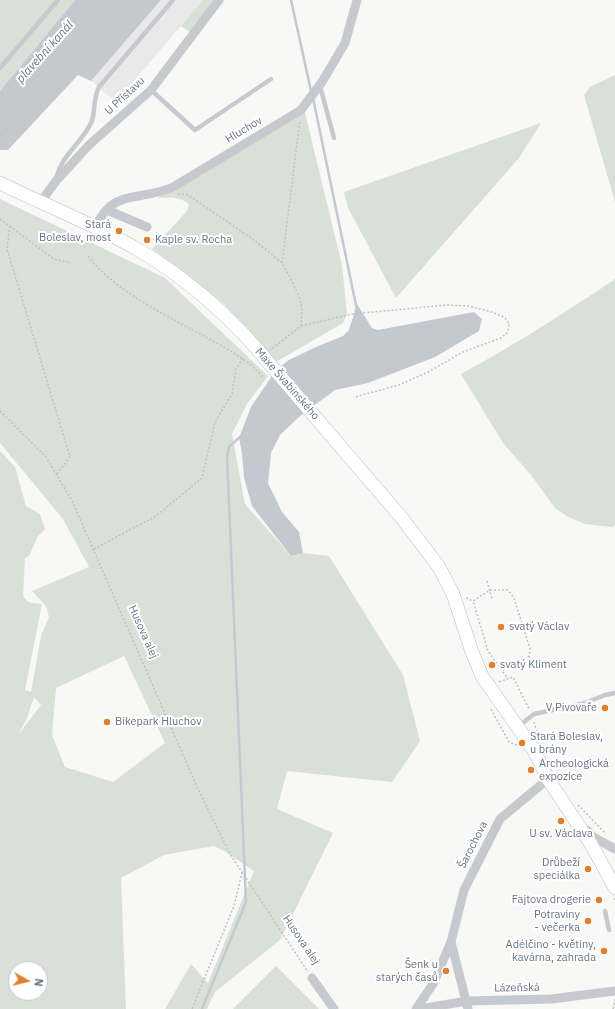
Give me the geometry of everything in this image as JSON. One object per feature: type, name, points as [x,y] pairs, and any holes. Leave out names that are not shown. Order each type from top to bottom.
[{"type":"main road","name":"Maxe Švabinského","points":[[0,183],[136,249],[180,277],[209,300],[264,350],[334,439],[401,517],[439,566],[453,594],[472,652],[482,676],[535,752],[548,779]]},
{"type":"main road","points":[[548,779],[591,844],[615,888]]},
{"type":"street","name":"U Přístavu","points":[[40,203],[56,181],[89,145],[151,90],[219,0]]},
{"type":"street","name":"Hluchov","points":[[95,228],[99,218],[116,201],[128,197],[156,193],[172,187],[301,110],[307,100],[320,85],[345,42],[357,0]]},
{"type":"street","points":[[107,210],[147,227]]},
{"type":"street","name":"Šarochova","points":[[416,1009],[433,984],[451,942],[464,890],[500,819],[548,779]]},
{"type":"street","points":[[571,813],[593,837],[615,849]]},
{"type":"street","name":"Šarochova","points":[[451,942],[467,1005]]},
{"type":"street","name":"Husova alej","points":[[312,978],[334,1009]]},
{"type":"street","name":"Lázeňská","points":[[420,1009],[551,999],[615,991]]},
{"type":"lane","points":[[0,68],[58,0]]},
{"type":"lane","points":[[56,181],[60,165],[92,122],[94,97],[99,87],[173,0]]},
{"type":"lane","points":[[151,90],[195,130],[271,79]]},
{"type":"lane","points":[[320,85],[334,138]]},
{"type":"lane","points":[[518,727],[534,714],[585,703],[605,695],[615,693]]},
{"type":"lane","points":[[605,911],[609,930]]},
{"type":"path","points":[[282,263],[301,110]]},
{"type":"path","points":[[0,135],[28,118]]},
{"type":"path","points":[[175,194],[188,195],[249,237],[282,263],[300,299],[302,309],[301,326]]},
{"type":"path","points":[[0,219],[54,259],[71,263]]},
{"type":"path","points":[[10,226],[8,249],[70,457],[56,475]]},
{"type":"path","points":[[88,256],[98,268],[121,288],[244,358],[262,376]]},
{"type":"path","points":[[264,350],[301,326],[352,314],[447,305],[468,306],[489,311],[504,317],[509,323],[508,332],[501,338],[463,352],[428,372],[399,386],[355,397]]},
{"type":"path","points":[[94,549],[156,516],[202,478],[215,422],[232,394],[236,369],[244,358]]},
{"type":"path","name":"Husova alej","points":[[0,411],[46,456],[72,501],[198,789],[230,854],[312,978]]},
{"type":"path","points":[[487,581],[492,599]]},
{"type":"path","points":[[473,602],[490,590],[508,590],[514,598],[530,649],[529,656],[534,662]]},
{"type":"path","points":[[460,598],[467,598],[473,602],[488,651],[508,679]]},
{"type":"path","points":[[503,670],[529,656]]},
{"type":"path","points":[[488,703],[509,742],[522,748]]},
{"type":"path","points":[[192,1009],[234,906],[242,873]]},
{"type":"path","points":[[613,1009],[615,997]]},
{"type":"shaded area","points":[[0,0],[75,0],[0,91]]},
{"type":"shaded area","points":[[161,0],[203,0],[116,102],[91,81]]},
{"type":"shaded area","points":[[203,0],[215,0],[190,32],[181,26]]},
{"type":"shaded area","points":[[615,75],[615,202],[584,95],[590,87]]},
{"type":"shaded area","points":[[304,109],[342,265],[347,314],[343,323],[274,363],[246,328],[224,304],[152,249],[187,211],[189,205],[183,200],[179,199],[157,198],[293,118]]},
{"type":"shaded area","points":[[541,123],[519,158],[396,298],[348,208],[344,192]]},
{"type":"shaded area","points":[[0,199],[165,278],[268,376],[247,404],[232,434],[245,504],[291,556],[303,553],[329,556],[403,675],[420,741],[392,782],[287,771],[277,809],[333,833],[280,940],[215,992],[207,1009],[165,1009],[191,964],[208,983],[254,871],[226,852],[214,846],[164,855],[121,878],[126,1009],[0,1009],[0,451],[15,467],[26,506],[40,514],[45,529],[38,536],[29,556],[25,558],[23,596],[29,602],[42,604],[25,690],[31,692],[41,636],[49,617],[46,606],[32,591],[89,567],[63,519],[0,443]],"holes":[[[124,656],[165,743],[113,782],[65,767],[52,735],[56,688]],[[34,697],[41,705],[18,735],[27,718]]]},
{"type":"shaded area","points":[[615,279],[615,525],[612,527],[585,524],[568,517],[555,508],[531,475],[503,443],[461,374],[539,328]]},
{"type":"shaded area","points":[[276,966],[319,1009],[233,1009]]},
{"type":"water","name":"plavební kanál","points":[[75,0],[161,0],[91,81],[78,75],[8,150],[0,150],[0,91]]},
{"type":"water","points":[[357,304],[372,328],[378,330],[474,312],[482,319],[479,331],[435,357],[368,383],[335,390],[300,416],[280,435],[271,453],[268,483],[282,512],[299,532],[303,553],[291,556],[252,506],[244,478],[239,438],[251,407],[276,370],[289,360],[343,336],[349,330]]},
{"type":"waterway","points":[[291,0],[311,91]]},
{"type":"waterway","points":[[313,98],[357,310]]},
{"type":"waterway","points":[[202,1009],[246,902],[227,456],[229,447],[241,436]]},
{"type":"place","name":"Stará Boleslav, most","points":[[119,231]]},
{"type":"place","name":"Kaple sv. Rocha","points":[[147,240]]},
{"type":"place","name":"svatý Václav","points":[[501,627]]},
{"type":"place","name":"svatý Kliment","points":[[492,665]]},
{"type":"place","name":"V Pivovaře","points":[[605,708]]},
{"type":"place","name":"Bikepark Hluchov","points":[[107,722]]},
{"type":"place","name":"Stará Boleslav, u brány","points":[[522,743]]},
{"type":"place","name":"Archeologická expozice","points":[[531,770]]},
{"type":"place","name":"U sv. Václava","points":[[561,821]]},
{"type":"place","name":"Drůbeží speciálka","points":[[588,869]]},
{"type":"place","name":"Fajtova drogerie","points":[[599,900]]},
{"type":"place","name":"Potraviny - večerka","points":[[588,921]]},
{"type":"place","name":"Adélčino - květiny, kavárna, zahrada","points":[[604,951]]},
{"type":"place","name":"Šenk u starých časů","points":[[446,971]]}]
